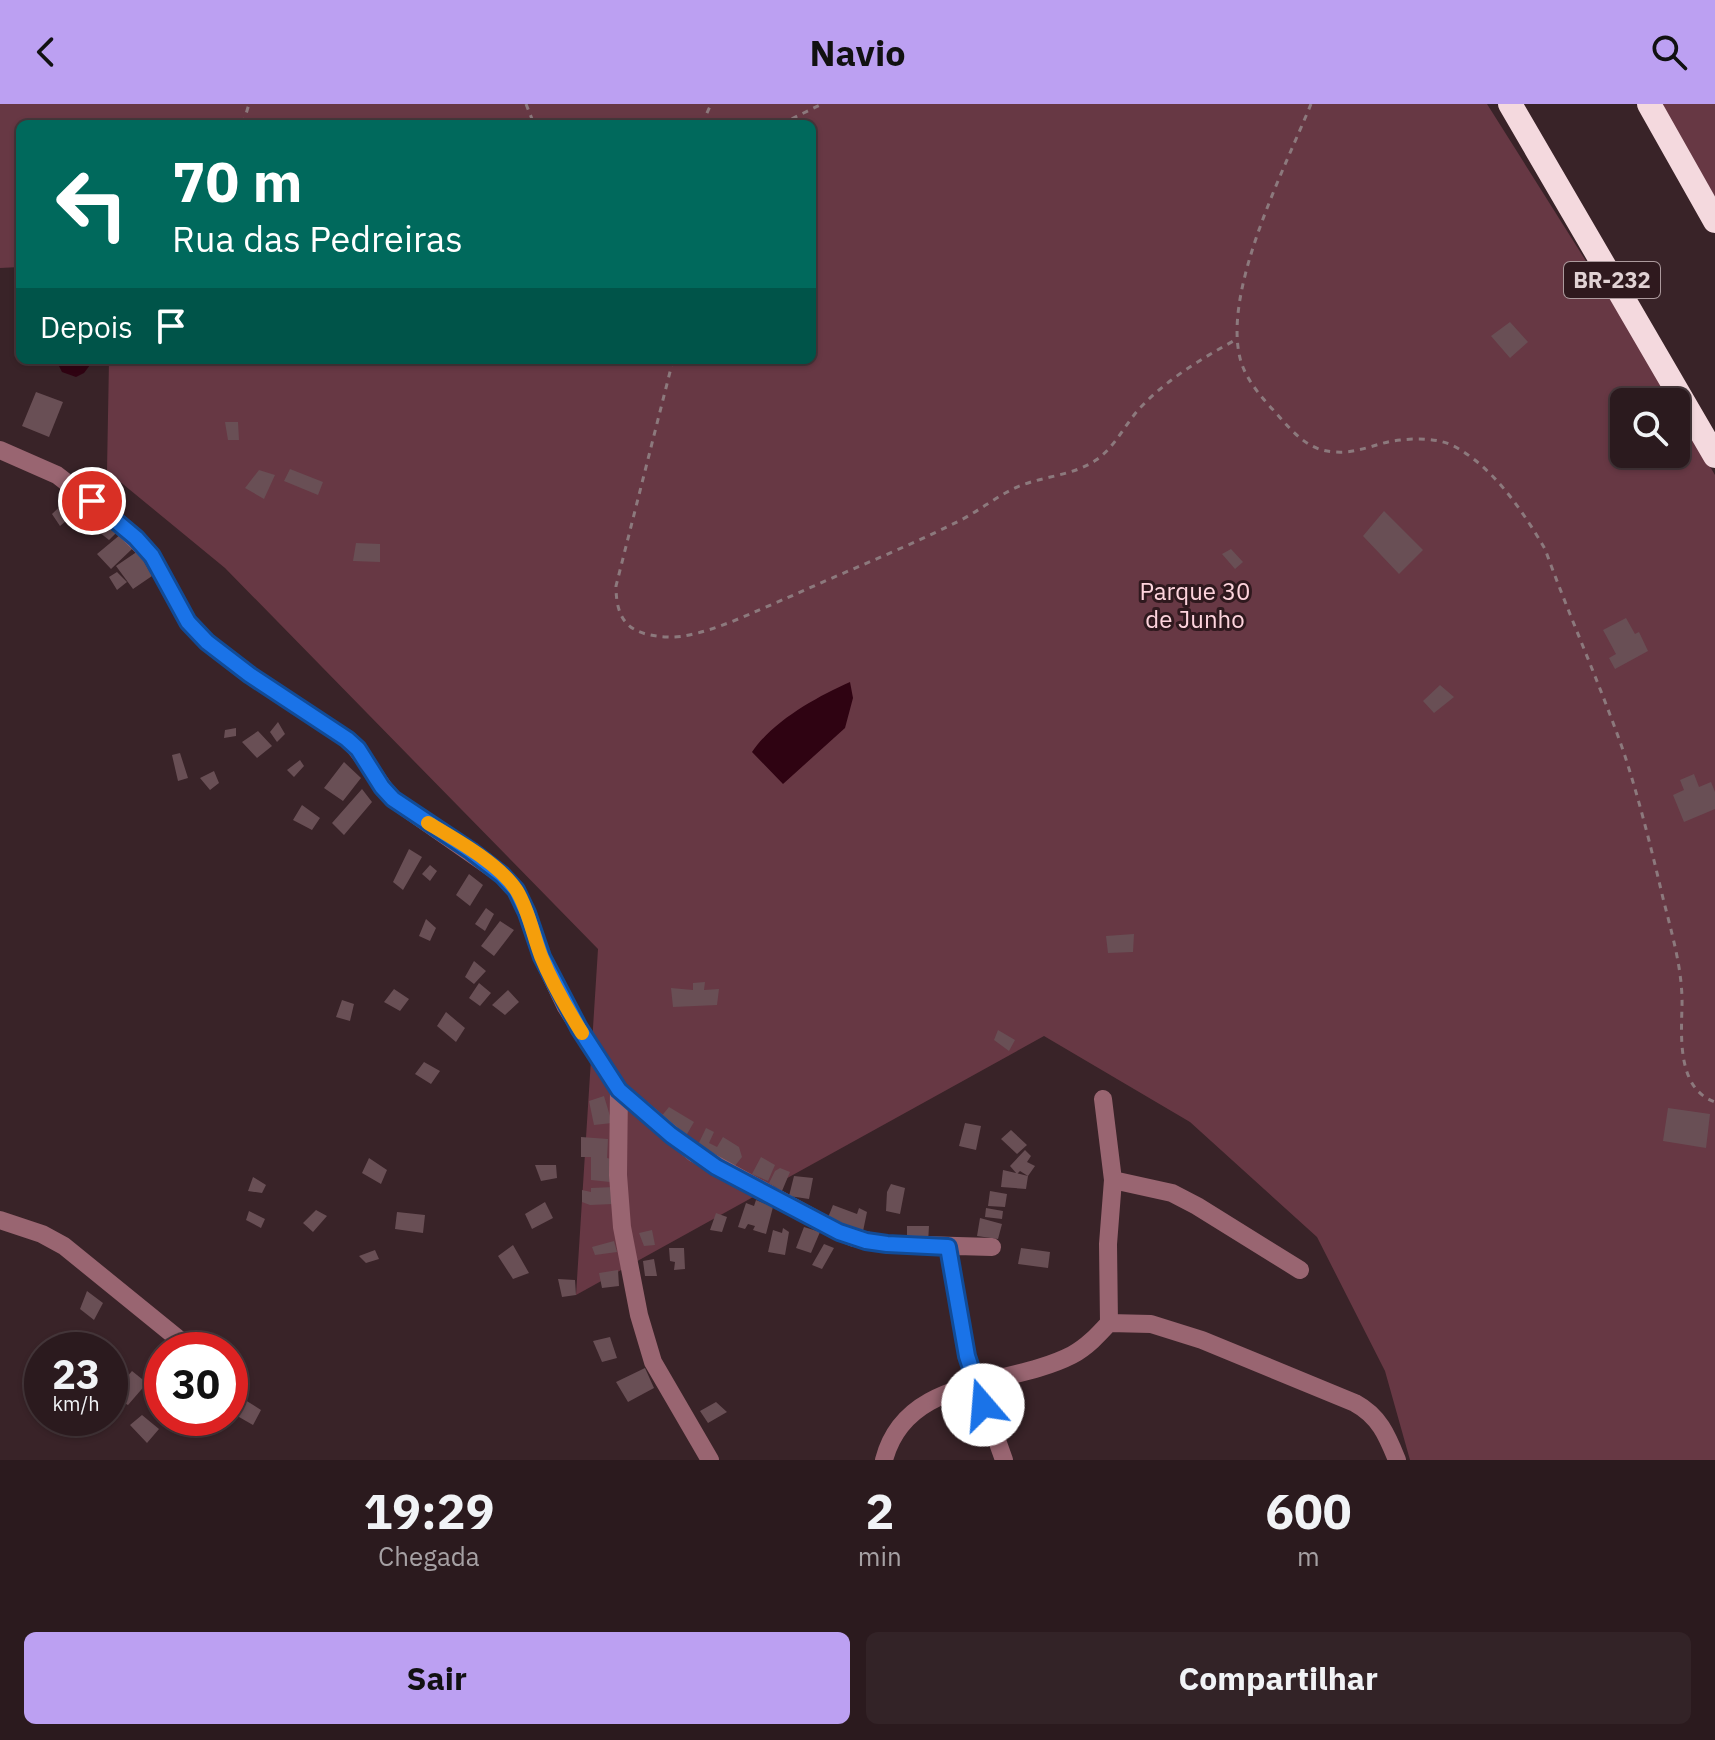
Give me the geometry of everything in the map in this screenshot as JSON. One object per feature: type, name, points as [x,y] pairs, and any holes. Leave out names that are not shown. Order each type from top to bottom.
[{"type":"highway","name":"BR-232","points":[[1510,104],[1714,453]]},
{"type":"highway","points":[[1649,104],[1715,221]]},
{"type":"street","points":[[0,450],[57,475],[114,519],[152,556],[188,622],[207,642],[250,675],[347,739],[358,749],[393,799],[502,875],[516,890],[542,957],[566,1007],[619,1090],[694,1153],[839,1232],[866,1241],[992,1247]]},
{"type":"street","points":[[619,1090],[618,1175],[622,1227],[639,1315],[653,1362],[710,1460]]},
{"type":"street","points":[[884,1460],[892,1436],[904,1418],[937,1398],[1071,1356],[1109,1323],[1108,1244],[1113,1180],[1103,1099]]},
{"type":"street","points":[[1113,1180],[1172,1193],[1300,1270]]},
{"type":"street","points":[[0,1220],[42,1234],[64,1246],[170,1332]]},
{"type":"street","points":[[948,1247],[967,1356],[1004,1460]]},
{"type":"street","points":[[1109,1323],[1151,1324],[1202,1340],[1355,1403],[1374,1415],[1386,1431],[1397,1460]]},
{"type":"path","points":[[789,120],[822,104]]},
{"type":"path","points":[[1311,104],[1248,262],[1238,308],[1237,339],[1241,361],[1259,393],[1292,430],[1315,449],[1357,451],[1397,440],[1424,439],[1457,447],[1502,487],[1529,522],[1545,549],[1624,755],[1650,841],[1676,954],[1689,1081],[1696,1092],[1715,1102]]},
{"type":"path","points":[[672,364],[616,586],[618,612],[626,624],[642,633],[668,637],[687,636],[739,619],[932,535],[982,509],[1010,490],[1085,467],[1114,443],[1139,409],[1175,376],[1237,339]]},
{"type":"green space","name":"Parque 30 de Junho","points":[[0,104],[1487,104],[1664,388],[1610,388],[1610,468],[1690,468],[1690,433],[1715,475],[1715,1460],[1410,1460],[1385,1371],[1317,1237],[1190,1122],[1044,1036],[576,1295],[598,949],[225,568],[107,471],[109,364],[816,364],[816,120],[16,120],[16,267],[0,268]]},
{"type":"green space","points":[[1661,104],[1715,104],[1715,197]]},
{"type":"shaded area","points":[[58,364],[91,364],[76,377],[62,372]]},
{"type":"shaded area","points":[[850,682],[853,698],[845,728],[783,784],[752,752],[771,731],[796,711]]},
{"type":"building","points":[[1510,322],[1528,342],[1510,358],[1491,336]]},
{"type":"building","points":[[36,392],[63,402],[49,437],[22,426]]},
{"type":"building","points":[[225,422],[238,422],[239,440],[228,440]]},
{"type":"building","points":[[290,469],[323,482],[318,495],[284,481]]},
{"type":"building","points":[[259,470],[275,475],[264,499],[245,488]]},
{"type":"building","points":[[74,493],[85,505],[60,526],[52,514]]},
{"type":"building","points":[[1384,511],[1423,550],[1399,574],[1363,536]]},
{"type":"building","points":[[108,521],[119,530],[109,540],[99,532]]},
{"type":"building","points":[[121,534],[132,549],[111,569],[97,554]]},
{"type":"building","points":[[356,543],[380,544],[380,562],[353,561]]},
{"type":"building","points":[[1231,549],[1243,562],[1235,569],[1222,554]]},
{"type":"building","points":[[138,551],[152,576],[133,589],[116,566]]},
{"type":"building","points":[[117,572],[127,582],[117,590],[109,577]]},
{"type":"building","points":[[1626,618],[1635,634],[1639,632],[1648,651],[1615,669],[1609,658],[1616,654],[1603,630]]},
{"type":"building","points":[[1440,685],[1454,697],[1434,713],[1423,701]]},
{"type":"building","points":[[278,722],[285,734],[277,742],[270,732]]},
{"type":"building","points":[[236,728],[236,736],[224,738],[225,730]]},
{"type":"building","points":[[258,731],[272,746],[257,758],[242,742]]},
{"type":"building","points":[[180,753],[188,778],[178,781],[172,755]]},
{"type":"building","points":[[300,760],[304,766],[294,777],[287,770]]},
{"type":"building","points":[[344,762],[361,778],[343,801],[324,788]]},
{"type":"building","points":[[214,771],[219,783],[210,790],[200,778]]},
{"type":"building","points":[[1694,774],[1699,787],[1711,782],[1715,792],[1715,809],[1684,822],[1673,795],[1684,790],[1680,780]]},
{"type":"building","points":[[362,789],[372,802],[344,835],[332,823]]},
{"type":"building","points":[[302,805],[320,818],[312,830],[293,820]]},
{"type":"building","points":[[409,849],[422,857],[403,890],[393,882]]},
{"type":"building","points":[[430,865],[437,871],[430,881],[422,874]]},
{"type":"building","points":[[469,874],[483,885],[470,906],[456,895]]},
{"type":"building","points":[[486,908],[494,914],[485,931],[475,924]]},
{"type":"building","points":[[426,919],[436,928],[430,941],[419,936]]},
{"type":"building","points":[[500,921],[514,930],[494,956],[481,946]]},
{"type":"building","points":[[1134,934],[1133,952],[1108,953],[1106,936]]},
{"type":"building","points":[[474,961],[486,971],[474,984],[465,977]]},
{"type":"building","points":[[705,982],[704,990],[719,989],[717,1005],[673,1007],[671,988],[693,990],[693,983]]},
{"type":"building","points":[[479,983],[491,993],[480,1006],[469,998]]},
{"type":"building","points":[[394,989],[409,999],[400,1011],[384,1002]]},
{"type":"building","points":[[508,990],[519,1002],[505,1015],[492,1005]]},
{"type":"building","points":[[342,1000],[354,1004],[350,1021],[336,1017]]},
{"type":"building","points":[[446,1012],[465,1028],[456,1042],[437,1026]]},
{"type":"building","points":[[998,1030],[1015,1040],[1009,1051],[994,1040]]},
{"type":"building","points":[[424,1062],[440,1071],[431,1084],[415,1074]]},
{"type":"building","points":[[604,1096],[612,1123],[594,1125],[589,1101]]},
{"type":"building","points":[[669,1107],[694,1122],[683,1141],[660,1118]]},
{"type":"building","points":[[1668,1108],[1710,1114],[1706,1148],[1663,1141]]},
{"type":"building","points":[[965,1123],[981,1126],[976,1150],[959,1146]]},
{"type":"building","points":[[706,1128],[714,1132],[709,1143],[717,1147],[723,1137],[739,1147],[742,1157],[730,1172],[695,1151]]},
{"type":"building","points":[[1011,1130],[1027,1145],[1017,1154],[1001,1139]]},
{"type":"building","points":[[581,1137],[608,1139],[610,1182],[591,1180],[591,1157],[581,1157]]},
{"type":"building","points":[[1025,1150],[1031,1156],[1027,1162],[1035,1166],[1028,1176],[1020,1171],[1017,1174],[1010,1166]]},
{"type":"building","points":[[761,1157],[775,1165],[768,1181],[752,1174]]},
{"type":"building","points":[[369,1158],[387,1170],[381,1184],[362,1173]]},
{"type":"building","points":[[535,1165],[556,1165],[557,1178],[541,1181]]},
{"type":"building","points":[[780,1168],[790,1172],[782,1191],[769,1183]]},
{"type":"building","points":[[1003,1170],[1028,1176],[1026,1189],[1001,1187]]},
{"type":"building","points":[[794,1176],[813,1178],[809,1199],[789,1196]]},
{"type":"building","points":[[253,1177],[266,1185],[262,1193],[248,1191]]},
{"type":"building","points":[[891,1184],[905,1188],[900,1214],[886,1211],[887,1192]]},
{"type":"building","points":[[614,1187],[613,1204],[590,1205],[582,1202],[582,1190],[591,1192],[591,1188]]},
{"type":"building","points":[[990,1191],[1007,1194],[1005,1207],[988,1206]]},
{"type":"building","points":[[756,1200],[773,1207],[766,1234],[753,1230],[755,1226],[748,1224],[745,1229],[738,1227],[746,1203],[754,1206]]},
{"type":"building","points":[[545,1202],[553,1218],[532,1229],[525,1214]]},
{"type":"building","points":[[833,1205],[857,1214],[859,1208],[867,1212],[862,1236],[827,1220]]},
{"type":"building","points":[[986,1208],[1003,1211],[1002,1219],[985,1217]]},
{"type":"building","points":[[316,1210],[327,1216],[313,1232],[303,1223]]},
{"type":"building","points":[[249,1211],[265,1219],[261,1228],[246,1220]]},
{"type":"building","points":[[397,1212],[425,1215],[423,1233],[395,1229]]},
{"type":"building","points":[[716,1213],[727,1217],[722,1232],[710,1230]]},
{"type":"building","points":[[980,1218],[1002,1224],[998,1239],[977,1236]]},
{"type":"building","points":[[907,1226],[929,1226],[928,1243],[907,1241]]},
{"type":"building","points":[[804,1227],[820,1232],[811,1253],[796,1248]]},
{"type":"building","points":[[783,1228],[789,1232],[785,1255],[768,1252],[773,1230],[782,1233]]},
{"type":"building","points":[[652,1230],[655,1245],[644,1246],[639,1233]]},
{"type":"building","points":[[614,1241],[617,1252],[595,1255],[592,1247]]},
{"type":"building","points":[[824,1244],[834,1248],[822,1269],[812,1265]]},
{"type":"building","points":[[513,1245],[529,1273],[513,1279],[498,1256]]},
{"type":"building","points":[[669,1248],[684,1248],[685,1269],[674,1270],[675,1262],[670,1261]]},
{"type":"building","points":[[1021,1248],[1050,1252],[1048,1268],[1018,1264]]},
{"type":"building","points":[[375,1250],[379,1259],[366,1263],[359,1256]]},
{"type":"building","points":[[654,1259],[657,1276],[645,1276],[643,1261]]},
{"type":"building","points":[[618,1270],[619,1286],[602,1288],[599,1273]]},
{"type":"building","points":[[558,1279],[575,1280],[576,1295],[562,1297]]},
{"type":"building","points":[[87,1291],[103,1303],[94,1320],[80,1309]]},
{"type":"building","points":[[610,1337],[617,1358],[602,1362],[593,1341]]},
{"type":"building","points":[[645,1368],[654,1388],[628,1402],[616,1382]]},
{"type":"building","points":[[132,1371],[144,1381],[144,1386],[128,1405],[128,1376]]},
{"type":"building","points":[[248,1402],[261,1410],[253,1425],[248,1422]]},
{"type":"building","points":[[716,1402],[727,1412],[708,1423],[700,1411]]},
{"type":"building","points":[[142,1415],[144,1436],[153,1436],[147,1443],[130,1425]]},
{"type":"slow traffic","points":[[428,823],[487,863],[516,890],[542,957],[582,1033]]},
{"type":"route","points":[[92,501],[136,538],[152,556],[188,622],[207,642],[250,675],[347,739],[358,749],[393,799],[471,851],[516,890],[542,957],[566,1007],[619,1090],[694,1153],[839,1232],[887,1244],[948,1247],[967,1356],[983,1405]]}]
